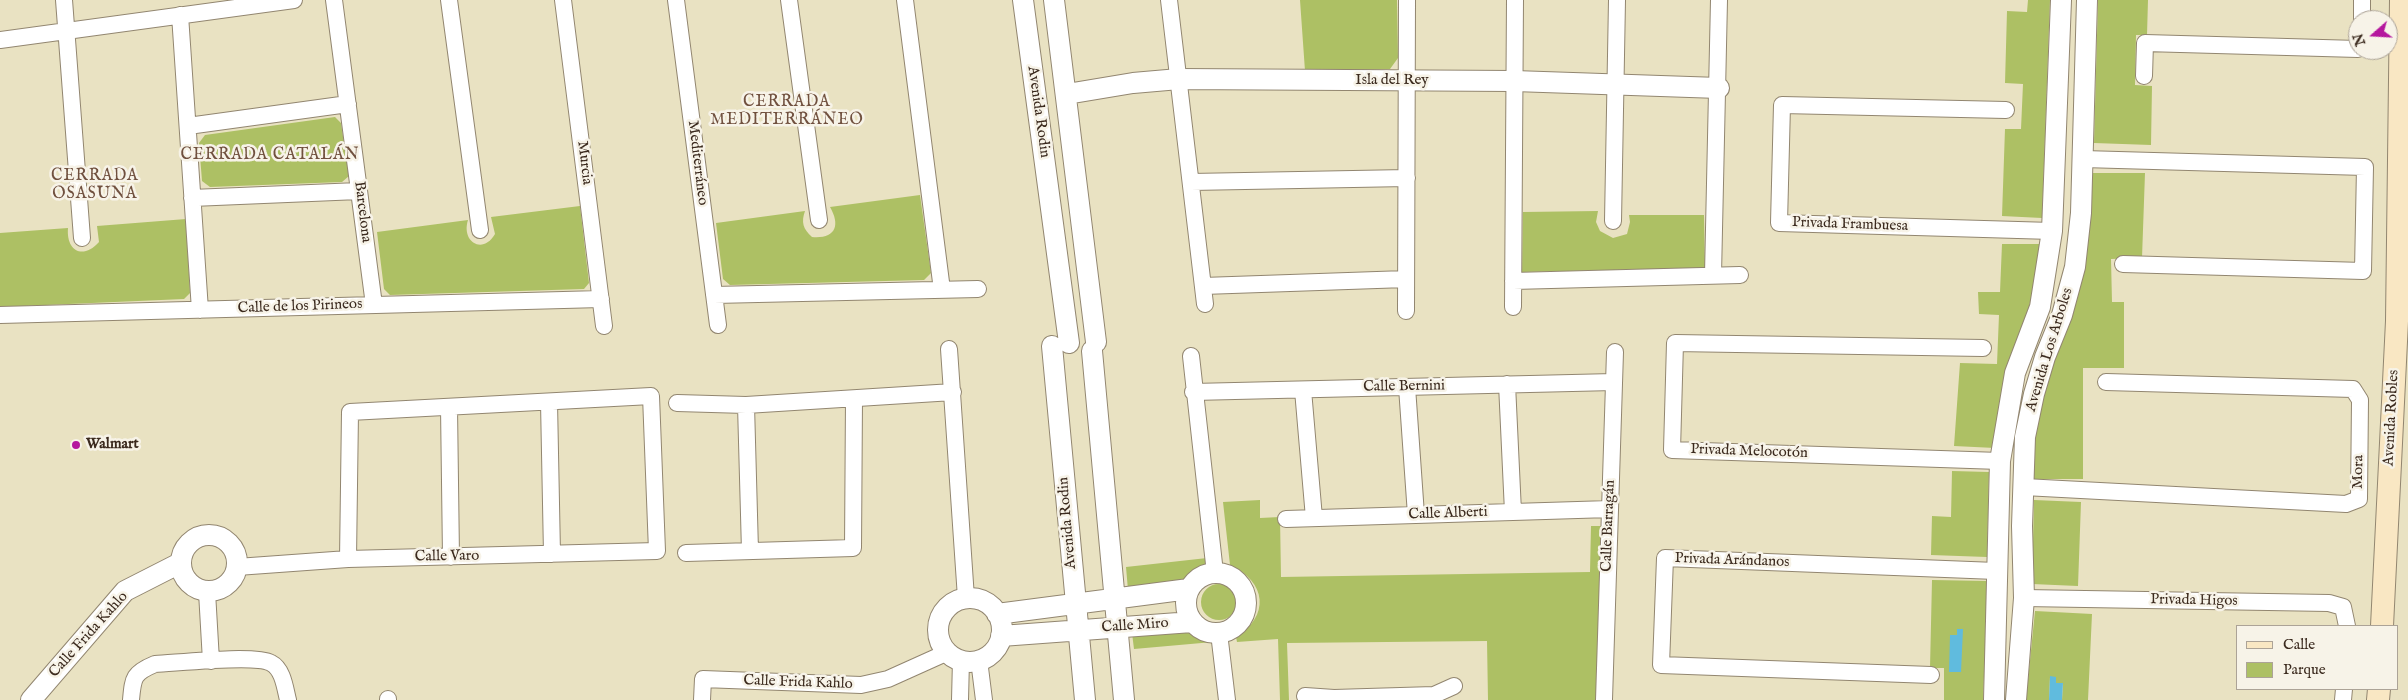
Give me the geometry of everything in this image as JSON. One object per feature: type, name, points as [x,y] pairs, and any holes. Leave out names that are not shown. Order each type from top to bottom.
[{"type":"main road","name":"Avenida Robles","points":[[2382,625],[2397,322],[2401,0]]},
{"type":"street","points":[[64,0],[68,30],[82,238]]},
{"type":"street","points":[[0,40],[255,3],[294,0]]},
{"type":"street","name":"Barcelona","points":[[334,0],[374,305]]},
{"type":"street","points":[[449,0],[480,230]]},
{"type":"street","name":"Murcia","points":[[564,0],[604,326]]},
{"type":"street","name":"Mediterráneo","points":[[676,0],[718,325]]},
{"type":"street","points":[[789,0],[819,220]]},
{"type":"street","points":[[904,0],[942,290]]},
{"type":"street","name":"Avenida Rodin","points":[[1023,0],[1058,260],[1060,344],[1076,604],[1085,700]]},
{"type":"street","name":"Avenida Rodin","points":[[1054,0],[1086,255],[1124,700]]},
{"type":"street","points":[[1169,0],[1205,304]]},
{"type":"street","points":[[1406,312],[1407,0]]},
{"type":"street","points":[[1513,307],[1514,0]]},
{"type":"street","points":[[1613,221],[1617,84],[1617,0]]},
{"type":"street","points":[[1714,275],[1719,0]]},
{"type":"street","name":"Avenida Los Arboles","points":[[1994,700],[2000,461],[2015,373],[2040,307],[2052,231],[2061,0]]},
{"type":"street","name":"Avenida Los Arboles","points":[[2016,700],[2024,598],[2022,526],[2026,438],[2034,394],[2045,357],[2062,315],[2075,267],[2081,213],[2087,0]]},
{"type":"street","points":[[180,15],[200,310]]},
{"type":"street","points":[[2144,76],[2145,43],[2348,49]]},
{"type":"street","name":"Isla del Rey","points":[[1067,94],[1133,83],[1179,79],[1407,82],[1514,80],[1718,88]]},
{"type":"street","points":[[2058,92],[2083,94]]},
{"type":"street","points":[[188,126],[348,104]]},
{"type":"street","name":"Privada Frambuesa","points":[[2006,110],[1782,105],[1779,223],[2052,231]]},
{"type":"street","points":[[2083,159],[2365,167],[2363,271],[2123,264]]},
{"type":"street","points":[[1191,182],[1406,178]]},
{"type":"street","points":[[192,198],[359,191]]},
{"type":"street","points":[[1058,260],[1086,255]]},
{"type":"street","points":[[1513,281],[1740,275]]},
{"type":"street","points":[[1203,286],[1406,279]]},
{"type":"street","points":[[714,295],[978,289]]},
{"type":"street","name":"Calle de los Pirineos","points":[[0,315],[601,299]]},
{"type":"street","points":[[2040,307],[2062,315]]},
{"type":"street","name":"Privada Melocotón","points":[[1983,348],[1675,343],[1672,450],[2000,461]]},
{"type":"street","points":[[949,349],[966,598]]},
{"type":"street","name":"Calle Barragán","points":[[1604,700],[1615,352]]},
{"type":"street","points":[[1191,356],[1193,392],[1214,573]]},
{"type":"street","name":"Calle Bernini","points":[[1193,392],[1614,382]]},
{"type":"street","name":"Mora","points":[[2024,487],[2346,504],[2359,499],[2360,400],[2353,388],[2106,382]]},
{"type":"street","points":[[1507,384],[1513,512]]},
{"type":"street","points":[[1407,387],[1416,515]]},
{"type":"street","points":[[1303,390],[1314,518]]},
{"type":"street","points":[[677,403],[746,405],[953,392]]},
{"type":"street","name":"Calle Varo","points":[[237,567],[348,559],[657,551],[651,396],[549,402]]},
{"type":"street","points":[[686,553],[853,548],[854,399]]},
{"type":"street","points":[[348,559],[350,412],[549,402],[552,554]]},
{"type":"street","points":[[746,405],[750,551]]},
{"type":"street","points":[[450,407],[451,557]]},
{"type":"street","name":"Calle Alberti","points":[[1286,519],[1610,509]]},
{"type":"street","points":[[1998,525],[2022,526]]},
{"type":"street","points":[[210,535],[221,538],[231,545],[236,556],[237,567],[234,577],[227,586],[217,591],[207,592],[196,589],[188,583],[182,574],[180,563],[183,552],[189,542],[199,536],[210,535]]},
{"type":"street","name":"Privada Arándanos","points":[[1931,676],[1662,665],[1665,558],[1996,571]]},
{"type":"street","name":"Calle Frida Kahlo","points":[[31,700],[125,591],[180,563]]},
{"type":"street","points":[[1214,573],[1224,574],[1234,579],[1245,596],[1243,616],[1229,630],[1219,633],[1200,629],[1192,622],[1187,611],[1186,600],[1189,589],[1196,581],[1204,575],[1214,573]]},
{"type":"street","name":"Calle Miro","points":[[1076,604],[1189,589]]},
{"type":"street","points":[[207,592],[210,661]]},
{"type":"street","points":[[962,658],[995,650],[1001,636],[1001,623],[997,614],[982,601],[966,598],[950,605],[940,619],[939,637],[962,658],[984,700]]},
{"type":"street","name":"Privada Higos","points":[[2024,598],[2329,603],[2343,607],[2347,625]]},
{"type":"street","points":[[997,614],[1076,604]]},
{"type":"street","name":"Calle Miro","points":[[1078,630],[1192,622]]},
{"type":"street","points":[[1001,636],[1078,630]]},
{"type":"street","points":[[1219,633],[1227,700]]},
{"type":"street","points":[[131,700],[133,678],[142,669],[155,664],[254,658],[272,663],[282,676],[288,700]]},
{"type":"street","points":[[960,700],[962,658]]},
{"type":"street","name":"Calle Frida Kahlo","points":[[702,700],[703,679],[860,685],[962,658]]},
{"type":"street","points":[[1304,696],[1334,699],[1434,697],[1454,686]]},
{"type":"green space","points":[[1300,0],[1397,0],[1398,58],[1390,69],[1305,71]]},
{"type":"green space","points":[[2028,0],[2050,0],[2042,218],[2002,216],[2005,129],[2021,129],[2023,84],[2005,83],[2007,11],[2027,12]]},
{"type":"green space","points":[[2098,0],[2148,0],[2147,35],[2136,35],[2135,85],[2152,86],[2151,145],[2094,143]]},
{"type":"green space","points":[[335,117],[341,123],[349,176],[342,182],[210,187],[202,181],[199,143],[205,135]]},
{"type":"green space","points":[[2090,173],[2145,173],[2142,258],[2111,259],[2112,302],[2124,302],[2124,368],[2083,368],[2083,479],[2030,479],[2034,438]]},
{"type":"green space","points":[[920,195],[931,273],[924,280],[730,285],[723,279],[716,223],[805,211],[803,222],[805,228],[812,237],[820,237],[826,236],[834,230],[835,220],[830,207]]},
{"type":"green space","points":[[580,206],[589,283],[584,289],[390,295],[384,289],[377,232],[468,220],[467,228],[470,240],[479,245],[485,244],[495,234],[491,217]]},
{"type":"green space","points":[[1598,211],[1596,222],[1600,231],[1613,238],[1627,234],[1630,222],[1629,215],[1704,215],[1705,268],[1522,272],[1523,212]]},
{"type":"green space","points":[[186,219],[190,293],[184,299],[0,307],[0,233],[68,228],[70,242],[73,247],[82,252],[93,248],[99,242],[97,226]]},
{"type":"green space","points":[[2002,244],[2044,244],[1995,448],[1954,446],[1960,363],[1997,364],[1999,315],[1979,314],[1978,292],[2000,292]]},
{"type":"green space","points":[[1952,471],[1989,472],[1987,557],[1931,555],[1932,516],[1951,517]]},
{"type":"green space","points":[[1260,500],[1260,518],[1280,517],[1281,577],[1590,572],[1591,526],[1601,526],[1597,700],[1488,700],[1487,641],[1287,643],[1289,700],[1280,700],[1278,639],[1237,642],[1236,637],[1247,629],[1255,619],[1260,600],[1251,580],[1230,565],[1223,502]]},
{"type":"green space","points":[[2034,500],[2081,502],[2078,586],[2032,584]]},
{"type":"green space","points":[[1207,558],[1208,563],[1191,573],[1186,582],[1128,590],[1126,567]]},
{"type":"green space","points":[[1932,580],[1988,581],[1983,700],[1944,700],[1944,668],[1930,668]]},
{"type":"green space","points":[[1219,584],[1226,585],[1232,589],[1236,595],[1236,609],[1232,615],[1226,619],[1219,620],[1212,619],[1206,615],[1202,609],[1201,602],[1202,595],[1206,589],[1212,585]]},
{"type":"green space","points":[[2035,611],[2092,614],[2088,700],[2062,700],[2063,683],[2056,683],[2050,677],[2049,700],[2026,700]]},
{"type":"green space","points":[[1194,631],[1213,639],[1213,642],[1134,649],[1132,633]]},
{"type":"water","points":[[1957,629],[1963,629],[1961,672],[1949,672],[1950,635],[1957,635]]},
{"type":"water","points":[[2050,676],[2056,677],[2056,683],[2063,683],[2062,700],[2049,700]]},
{"type":"place","name":"Walmart","points":[[76,445]]},
{"type":"district","name":"CERRADA MEDITERRÁNEO","points":[[787,112]]},
{"type":"district","name":"CERRADA CATALÁN","points":[[270,156]]},
{"type":"district","name":"CERRADA OSASUNA","points":[[95,186]]}]
